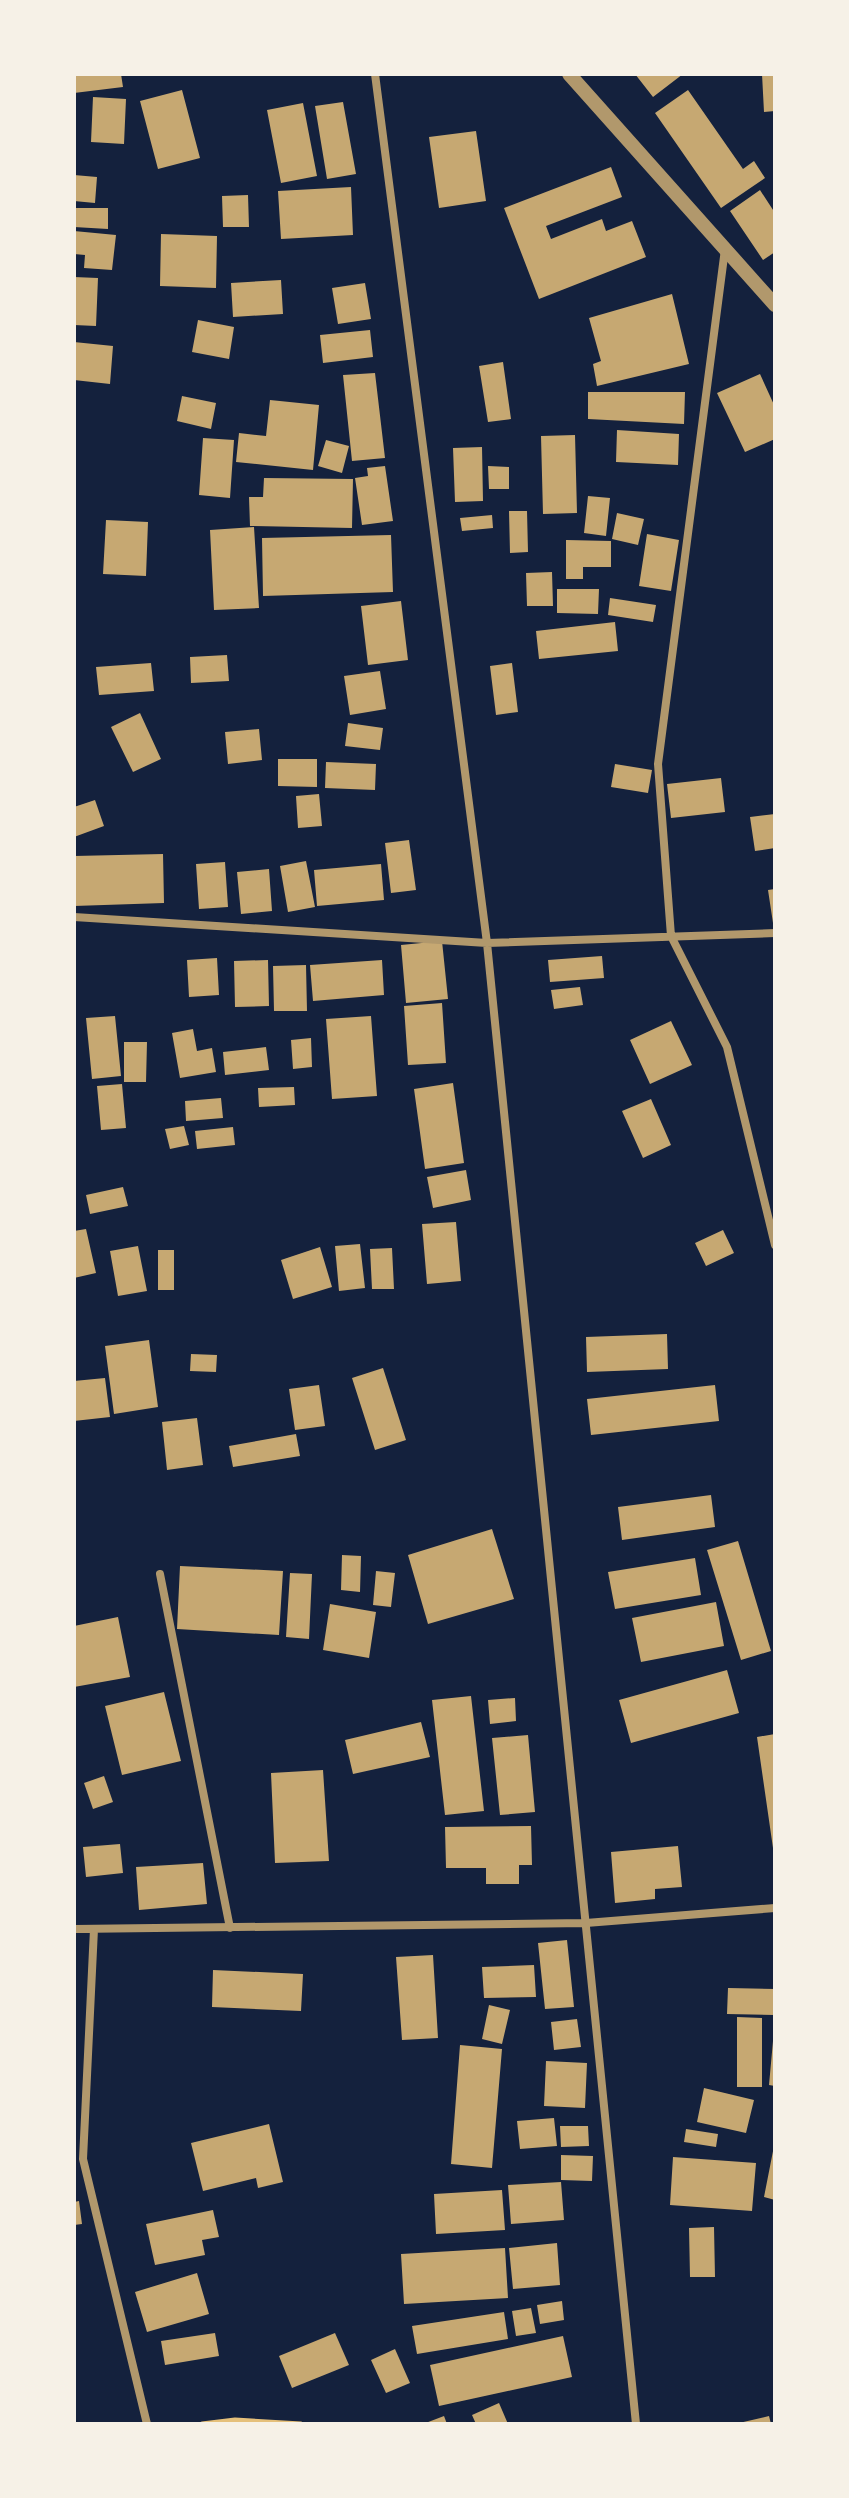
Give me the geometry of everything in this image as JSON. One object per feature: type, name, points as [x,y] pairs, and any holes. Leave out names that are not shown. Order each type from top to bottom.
[{"type":"street","points":[[375,74],[487,943],[636,2424]]},
{"type":"street","points":[[569,74],[775,305]]},
{"type":"street","points":[[725,248],[658,764],[671,936],[727,1047],[775,1245]]},
{"type":"street","points":[[74,917],[487,943],[775,933]]},
{"type":"street","points":[[160,1574],[230,1928]]},
{"type":"street","points":[[74,1929],[586,1923],[775,1908]]},
{"type":"street","points":[[94,1929],[83,2159],[147,2424]]},
{"type":"path","points":[[202,2424],[235,2420],[301,2424]]},
{"type":"building","points":[[74,74],[121,74],[123,87],[74,93]]},
{"type":"building","points":[[635,74],[683,74],[653,97]]},
{"type":"building","points":[[762,74],[775,74],[775,111],[764,112]]},
{"type":"building","points":[[182,90],[200,158],[158,169],[140,101]]},
{"type":"building","points":[[688,90],[743,169],[754,161],[765,178],[721,208],[655,113]]},
{"type":"building","points":[[93,97],[126,99],[124,144],[91,142]]},
{"type":"building","points":[[343,102],[356,174],[327,179],[315,106]]},
{"type":"building","points":[[303,103],[317,176],[281,183],[267,110]]},
{"type":"building","points":[[476,131],[486,201],[439,208],[429,137]]},
{"type":"building","points":[[611,167],[622,197],[546,226],[551,239],[602,219],[606,231],[632,221],[646,257],[539,299],[504,208]]},
{"type":"building","points":[[74,175],[97,177],[95,203],[74,201]]},
{"type":"building","points":[[351,187],[353,235],[281,239],[278,191]]},
{"type":"building","points":[[760,190],[775,213],[775,252],[763,260],[730,211]]},
{"type":"building","points":[[248,195],[249,227],[223,227],[222,196]]},
{"type":"building","points":[[74,208],[108,208],[108,229],[74,227]]},
{"type":"building","points":[[74,231],[116,235],[112,270],[84,268],[85,255],[74,254]]},
{"type":"building","points":[[161,234],[217,236],[216,288],[160,286]]},
{"type":"building","points":[[74,277],[98,278],[96,326],[74,325]]},
{"type":"building","points":[[281,280],[283,314],[233,317],[231,283]]},
{"type":"building","points":[[365,283],[371,319],[338,324],[332,288]]},
{"type":"building","points":[[672,294],[689,364],[597,386],[593,364],[601,361],[589,318]]},
{"type":"building","points":[[198,320],[234,327],[229,359],[192,352]]},
{"type":"building","points":[[370,330],[373,357],[323,363],[320,335]]},
{"type":"building","points":[[74,342],[113,346],[110,384],[74,380]]},
{"type":"building","points":[[503,362],[511,419],[488,422],[479,366]]},
{"type":"building","points":[[375,373],[385,458],[352,461],[343,375]]},
{"type":"building","points":[[760,374],[775,407],[775,439],[745,452],[717,393]]},
{"type":"building","points":[[588,392],[685,392],[684,424],[588,419]]},
{"type":"building","points":[[182,396],[216,403],[211,429],[177,421]]},
{"type":"building","points":[[270,400],[319,405],[313,470],[236,462],[239,433],[266,436]]},
{"type":"building","points":[[617,430],[679,434],[678,465],[616,462]]},
{"type":"building","points":[[575,435],[577,513],[543,514],[541,436]]},
{"type":"building","points":[[203,438],[234,440],[230,498],[199,495]]},
{"type":"building","points":[[326,440],[349,446],[342,473],[318,466]]},
{"type":"building","points":[[482,447],[483,501],[455,502],[453,448]]},
{"type":"building","points":[[385,466],[393,521],[362,525],[355,478],[368,476],[367,468]]},
{"type":"building","points":[[488,466],[509,467],[509,489],[489,489]]},
{"type":"building","points":[[264,478],[353,479],[352,528],[250,526],[249,497],[263,497]]},
{"type":"building","points":[[588,496],[610,498],[606,536],[584,533]]},
{"type":"building","points":[[509,511],[527,511],[528,552],[510,553]]},
{"type":"building","points":[[617,513],[644,519],[638,545],[612,539]]},
{"type":"building","points":[[492,515],[493,528],[462,531],[460,518]]},
{"type":"building","points":[[106,520],[148,522],[146,576],[103,574]]},
{"type":"building","points":[[254,527],[259,608],[214,610],[210,530]]},
{"type":"building","points":[[647,534],[679,540],[671,591],[639,586]]},
{"type":"building","points":[[391,535],[393,592],[263,596],[262,538]]},
{"type":"building","points":[[566,540],[611,541],[611,567],[583,567],[583,579],[566,579]]},
{"type":"building","points":[[552,572],[553,606],[527,606],[526,573]]},
{"type":"building","points":[[557,589],[599,589],[598,614],[557,613]]},
{"type":"building","points":[[610,598],[656,605],[653,622],[608,615]]},
{"type":"building","points":[[401,601],[408,660],[368,665],[361,606]]},
{"type":"building","points":[[615,622],[618,651],[539,659],[536,631]]},
{"type":"building","points":[[227,655],[229,681],[191,683],[190,657]]},
{"type":"building","points":[[151,663],[154,691],[99,695],[96,667]]},
{"type":"building","points":[[512,663],[518,712],[496,715],[490,666]]},
{"type":"building","points":[[380,671],[386,709],[350,715],[344,676]]},
{"type":"building","points":[[140,713],[161,759],[133,772],[111,727]]},
{"type":"building","points":[[348,723],[383,728],[380,750],[345,746]]},
{"type":"building","points":[[259,729],[262,760],[228,764],[225,732]]},
{"type":"building","points":[[278,759],[317,759],[317,787],[278,786]]},
{"type":"building","points":[[326,762],[376,764],[375,790],[325,788]]},
{"type":"building","points":[[615,764],[652,770],[648,793],[611,787]]},
{"type":"building","points":[[721,778],[725,812],[671,818],[667,784]]},
{"type":"building","points":[[319,794],[322,826],[298,828],[296,796]]},
{"type":"building","points":[[95,800],[104,826],[74,837],[74,807]]},
{"type":"building","points":[[775,814],[775,848],[755,851],[750,817]]},
{"type":"building","points":[[409,840],[416,890],[391,893],[385,843]]},
{"type":"building","points":[[163,854],[164,903],[74,906],[74,856]]},
{"type":"building","points":[[306,861],[315,907],[288,912],[280,866]]},
{"type":"building","points":[[225,862],[228,907],[199,909],[196,864]]},
{"type":"building","points":[[381,864],[384,900],[317,906],[314,870]]},
{"type":"building","points":[[269,869],[272,911],[241,914],[237,872]]},
{"type":"building","points":[[775,889],[775,923],[773,923],[768,890]]},
{"type":"building","points":[[442,941],[448,999],[406,1003],[401,945]]},
{"type":"building","points":[[602,956],[604,978],[550,982],[548,960]]},
{"type":"building","points":[[217,958],[219,995],[189,997],[187,960]]},
{"type":"building","points":[[268,960],[269,1006],[235,1007],[234,961]]},
{"type":"building","points":[[382,960],[384,995],[313,1001],[310,965]]},
{"type":"building","points":[[306,965],[307,1011],[274,1011],[273,966]]},
{"type":"building","points":[[580,987],[583,1005],[554,1009],[551,990]]},
{"type":"building","points":[[442,1003],[446,1063],[408,1065],[404,1006]]},
{"type":"building","points":[[115,1016],[121,1076],[92,1079],[86,1018]]},
{"type":"building","points":[[371,1016],[377,1096],[332,1099],[326,1019]]},
{"type":"building","points":[[671,1021],[692,1065],[650,1084],[630,1040]]},
{"type":"building","points":[[193,1029],[197,1051],[212,1048],[216,1072],[180,1078],[172,1033]]},
{"type":"building","points":[[311,1038],[312,1067],[293,1069],[291,1040]]},
{"type":"building","points":[[124,1042],[147,1042],[146,1082],[124,1082]]},
{"type":"building","points":[[266,1047],[269,1070],[225,1075],[223,1052]]},
{"type":"building","points":[[453,1083],[464,1163],[425,1169],[414,1089]]},
{"type":"building","points":[[122,1084],[126,1128],[101,1130],[97,1086]]},
{"type":"building","points":[[294,1087],[295,1105],[259,1107],[258,1088]]},
{"type":"building","points":[[221,1098],[223,1118],[186,1121],[185,1101]]},
{"type":"building","points":[[651,1099],[671,1145],[643,1158],[622,1111]]},
{"type":"building","points":[[184,1126],[189,1145],[170,1149],[165,1129]]},
{"type":"building","points":[[233,1127],[235,1145],[197,1149],[195,1131]]},
{"type":"building","points":[[466,1170],[471,1200],[433,1208],[427,1177]]},
{"type":"building","points":[[123,1187],[128,1206],[90,1214],[86,1195]]},
{"type":"building","points":[[456,1222],[461,1281],[427,1284],[422,1224]]},
{"type":"building","points":[[86,1229],[96,1273],[74,1278],[74,1231]]},
{"type":"building","points":[[723,1230],[734,1253],[706,1266],[695,1243]]},
{"type":"building","points":[[360,1244],[365,1288],[339,1291],[335,1246]]},
{"type":"building","points":[[138,1246],[147,1291],[118,1296],[110,1251]]},
{"type":"building","points":[[320,1247],[332,1287],[293,1299],[281,1260]]},
{"type":"building","points":[[392,1248],[394,1289],[372,1289],[370,1249]]},
{"type":"building","points":[[158,1250],[174,1250],[174,1290],[158,1290]]},
{"type":"building","points":[[667,1334],[668,1369],[587,1372],[586,1337]]},
{"type":"building","points":[[149,1340],[158,1407],[114,1414],[105,1346]]},
{"type":"building","points":[[191,1354],[217,1355],[216,1372],[190,1371]]},
{"type":"building","points":[[383,1368],[406,1440],[375,1450],[352,1378]]},
{"type":"building","points":[[105,1378],[110,1417],[74,1421],[74,1381]]},
{"type":"building","points":[[319,1385],[325,1426],[295,1430],[289,1389]]},
{"type":"building","points":[[715,1385],[719,1421],[591,1435],[587,1399]]},
{"type":"building","points":[[197,1418],[203,1465],[167,1470],[162,1422]]},
{"type":"building","points":[[296,1434],[300,1456],[233,1467],[229,1446]]},
{"type":"building","points":[[711,1495],[715,1527],[622,1540],[618,1507]]},
{"type":"building","points":[[492,1529],[514,1599],[428,1624],[408,1555]]},
{"type":"building","points":[[738,1541],[771,1651],[741,1660],[707,1550]]},
{"type":"building","points":[[342,1555],[361,1556],[360,1592],[341,1590]]},
{"type":"building","points":[[695,1558],[701,1595],[615,1609],[608,1572]]},
{"type":"building","points":[[180,1566],[283,1571],[279,1635],[177,1629]]},
{"type":"building","points":[[376,1571],[395,1573],[391,1607],[373,1605]]},
{"type":"building","points":[[290,1573],[312,1574],[309,1639],[286,1637]]},
{"type":"building","points":[[716,1602],[724,1646],[641,1662],[632,1618]]},
{"type":"building","points":[[330,1604],[376,1612],[369,1658],[323,1650]]},
{"type":"building","points":[[118,1617],[130,1677],[74,1687],[74,1626]]},
{"type":"building","points":[[727,1670],[739,1713],[631,1743],[619,1700]]},
{"type":"building","points":[[164,1692],[181,1761],[122,1775],[105,1706]]},
{"type":"building","points":[[471,1696],[484,1811],[445,1815],[432,1700]]},
{"type":"building","points":[[515,1698],[516,1721],[490,1724],[488,1700]]},
{"type":"building","points":[[421,1722],[430,1757],[353,1774],[345,1740]]},
{"type":"building","points":[[775,1734],[775,1848],[773,1848],[757,1737]]},
{"type":"building","points":[[528,1735],[535,1812],[500,1815],[492,1738]]},
{"type":"building","points":[[323,1770],[329,1861],[275,1863],[271,1773]]},
{"type":"building","points":[[104,1776],[113,1802],[93,1809],[84,1783]]},
{"type":"building","points":[[531,1826],[532,1865],[519,1865],[519,1884],[486,1884],[486,1868],[446,1868],[445,1827]]},
{"type":"building","points":[[120,1844],[123,1873],[86,1877],[83,1847]]},
{"type":"building","points":[[678,1846],[682,1887],[655,1889],[655,1899],[615,1903],[611,1852]]},
{"type":"building","points":[[203,1863],[207,1904],[139,1910],[136,1867]]},
{"type":"building","points":[[567,1940],[574,2007],[545,2009],[538,1943]]},
{"type":"building","points":[[433,1955],[438,2038],[402,2040],[396,1957]]},
{"type":"building","points":[[534,1965],[536,1997],[484,1998],[482,1967]]},
{"type":"building","points":[[213,1970],[303,1974],[301,2011],[212,2007]]},
{"type":"building","points":[[728,1988],[775,1989],[775,2015],[727,2014]]},
{"type":"building","points":[[489,2005],[510,2010],[502,2044],[482,2039]]},
{"type":"building","points":[[737,2017],[762,2018],[762,2087],[737,2087]]},
{"type":"building","points":[[577,2019],[581,2047],[554,2050],[551,2022]]},
{"type":"building","points":[[775,2041],[775,2086],[769,2085]]},
{"type":"building","points":[[460,2045],[502,2049],[492,2168],[451,2164]]},
{"type":"building","points":[[546,2061],[587,2063],[585,2108],[544,2106]]},
{"type":"building","points":[[704,2088],[754,2100],[746,2133],[697,2122]]},
{"type":"building","points":[[554,2118],[557,2146],[520,2149],[517,2121]]},
{"type":"building","points":[[269,2124],[283,2182],[258,2188],[256,2178],[203,2191],[191,2143]]},
{"type":"building","points":[[560,2126],[588,2126],[589,2146],[561,2147]]},
{"type":"building","points":[[686,2129],[718,2134],[716,2147],[684,2142]]},
{"type":"building","points":[[775,2146],[775,2200],[764,2197]]},
{"type":"building","points":[[561,2155],[593,2156],[592,2181],[561,2180]]},
{"type":"building","points":[[673,2157],[756,2163],[752,2211],[670,2205]]},
{"type":"building","points":[[561,2182],[564,2220],[511,2224],[508,2185]]},
{"type":"building","points":[[502,2190],[505,2230],[436,2234],[434,2194]]},
{"type":"building","points":[[79,2201],[82,2224],[74,2225],[74,2202]]},
{"type":"building","points":[[213,2210],[219,2237],[202,2240],[205,2255],[155,2265],[146,2224]]},
{"type":"building","points":[[714,2227],[715,2277],[690,2277],[689,2228]]},
{"type":"building","points":[[557,2243],[560,2285],[513,2289],[509,2248]]},
{"type":"building","points":[[505,2248],[508,2298],[404,2304],[401,2254]]},
{"type":"building","points":[[197,2273],[209,2314],[147,2332],[135,2292]]},
{"type":"building","points":[[562,2301],[564,2320],[540,2324],[537,2305]]},
{"type":"building","points":[[531,2308],[536,2333],[516,2336],[512,2311]]},
{"type":"building","points":[[504,2312],[508,2339],[417,2354],[412,2326]]},
{"type":"building","points":[[215,2333],[219,2356],[165,2365],[161,2341]]},
{"type":"building","points":[[335,2333],[349,2365],[292,2388],[279,2356]]},
{"type":"building","points":[[563,2336],[572,2377],[439,2406],[430,2365]]},
{"type":"building","points":[[395,2349],[410,2383],[386,2393],[371,2360]]},
{"type":"building","points":[[499,2403],[508,2424],[476,2424],[472,2415]]},
{"type":"building","points":[[444,2416],[447,2424],[423,2424]]},
{"type":"building","points":[[769,2416],[771,2424],[739,2424],[739,2423]]}]
